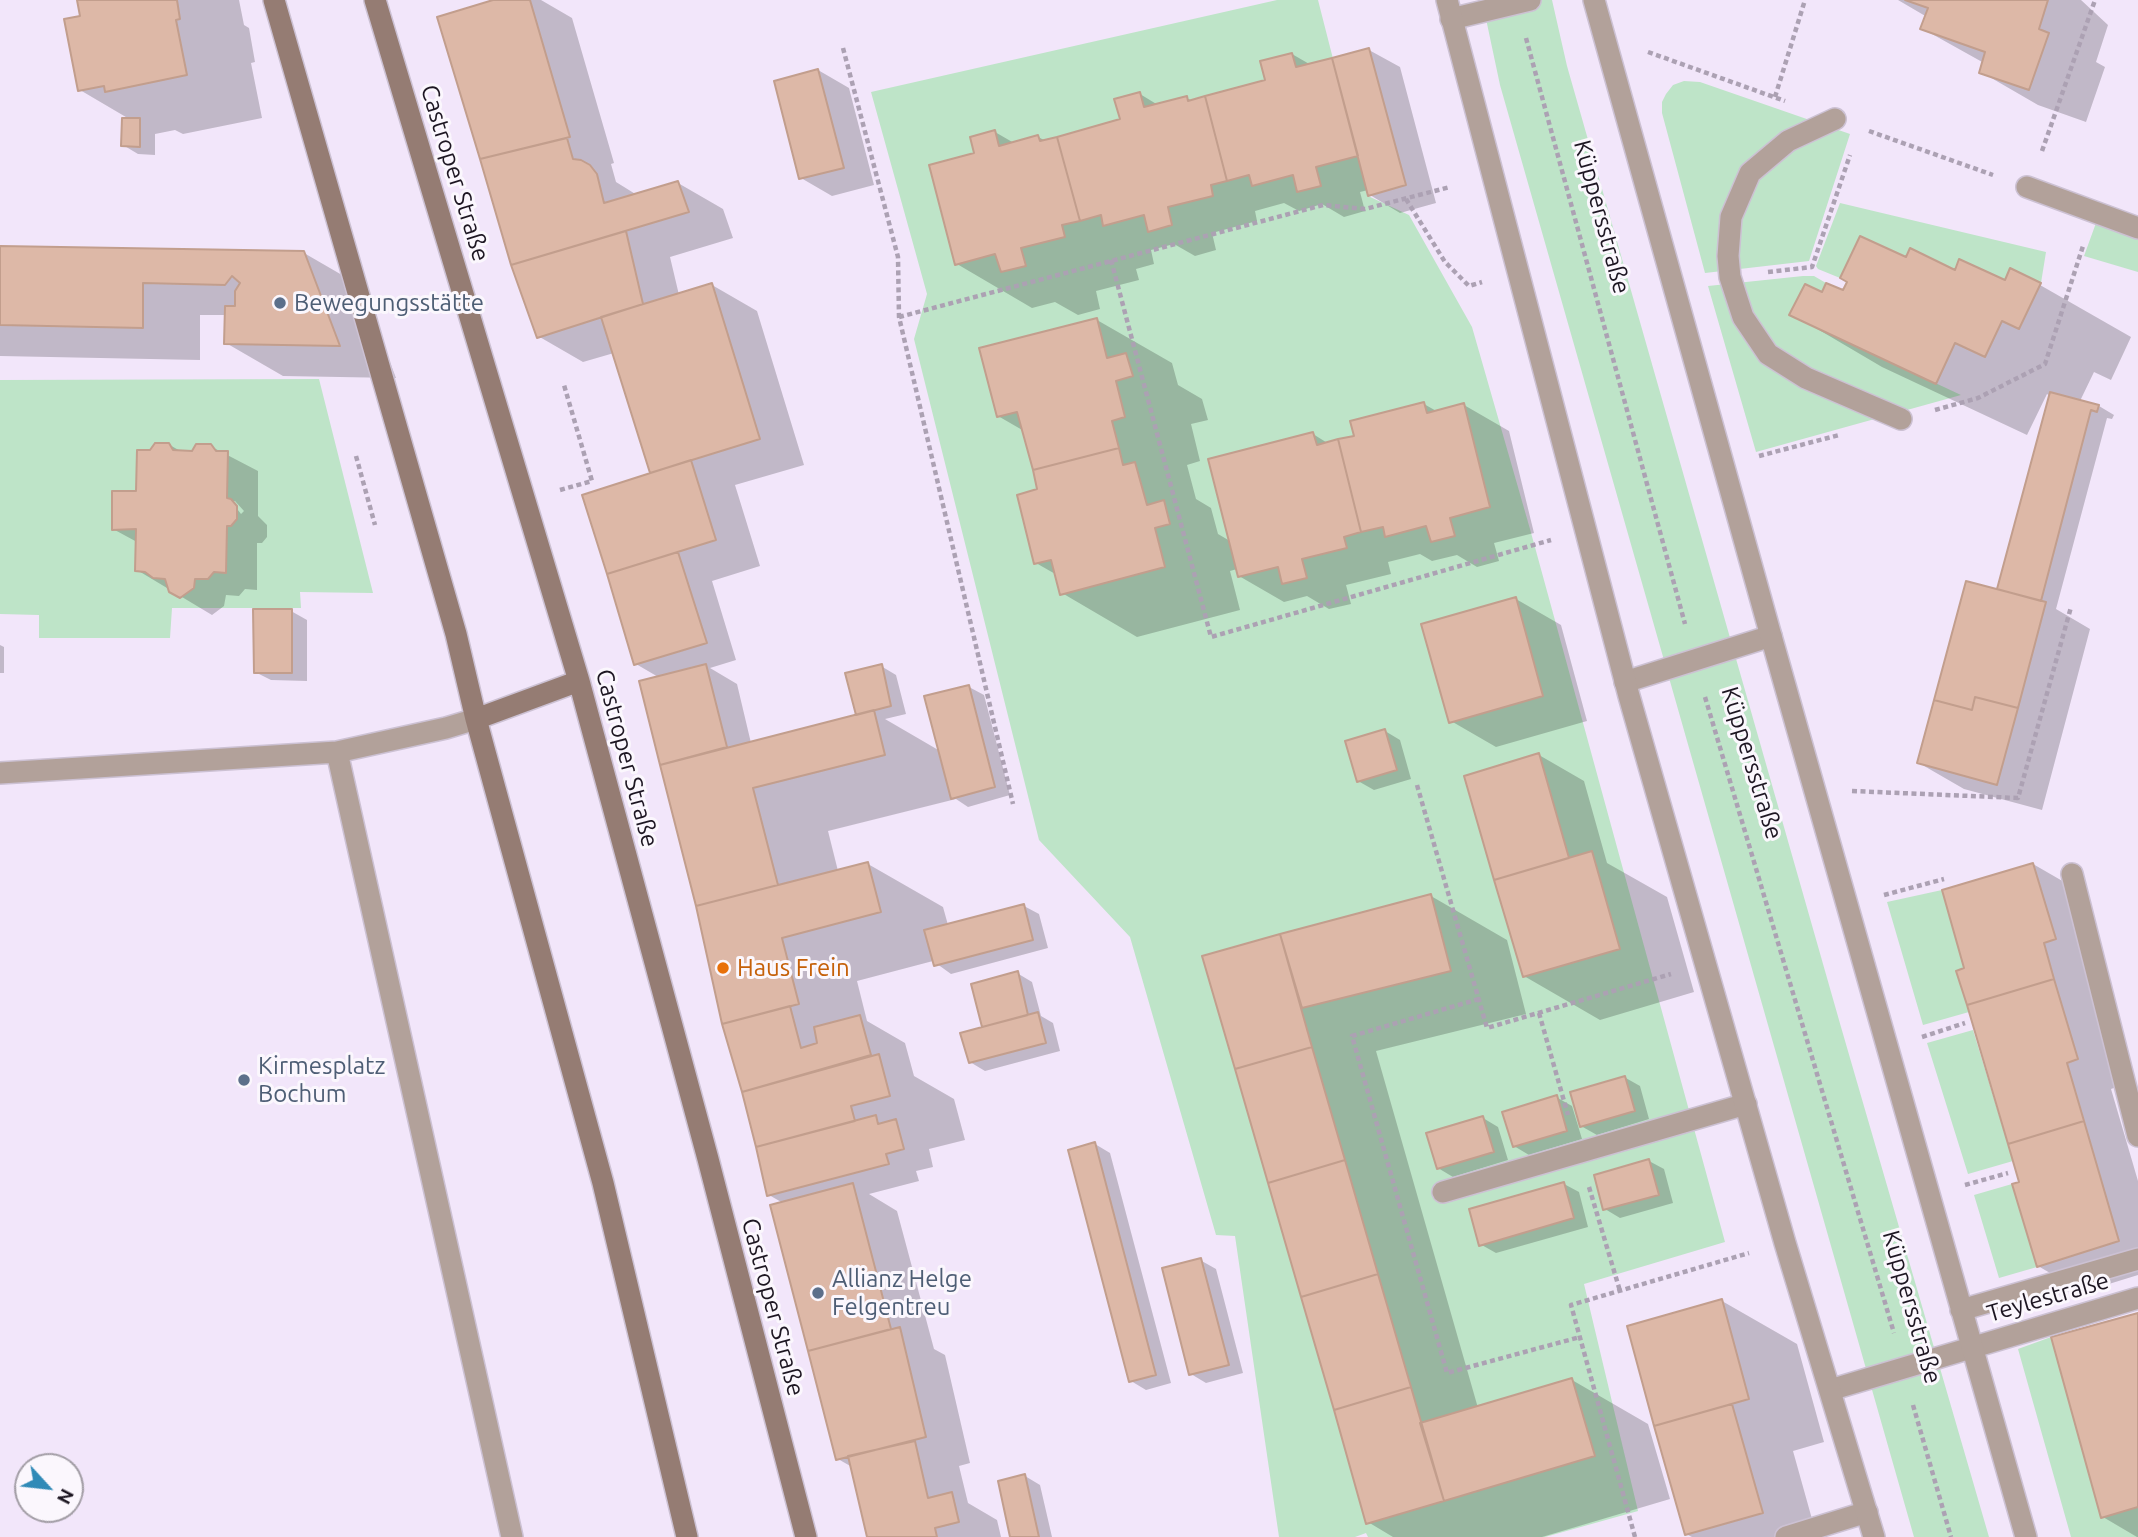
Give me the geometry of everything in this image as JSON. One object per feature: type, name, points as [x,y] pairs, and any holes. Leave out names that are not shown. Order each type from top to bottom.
[{"type":"main road","points":[[274,0],[456,634],[476,719],[604,1183],[687,1537]]},
{"type":"main road","name":"Castroper Straße","points":[[375,0],[579,681],[705,1145],[806,1537]]},
{"type":"main road","points":[[476,719],[579,681]]},
{"type":"street","name":"Küppersstraße","points":[[1594,0],[2026,1537]]},
{"type":"street","points":[[1524,2],[1449,10],[1625,682],[1874,1537]]},
{"type":"street","points":[[1835,119],[1788,141],[1751,173],[1731,216],[1728,256],[1730,277],[1743,317],[1768,354],[1806,378],[1901,419]]},
{"type":"street","points":[[2027,187],[2138,228]]},
{"type":"street","points":[[1625,682],[1771,636]]},
{"type":"street","points":[[0,773],[337,752],[476,719]]},
{"type":"street","points":[[337,752],[512,1537]]},
{"type":"street","points":[[2072,874],[2138,1136]]},
{"type":"street","points":[[1443,1192],[1746,1104]]},
{"type":"street","points":[[1961,1310],[2138,1259]]},
{"type":"street","name":"Teylestraße","points":[[1830,1390],[2138,1298]]},
{"type":"street","points":[[1786,1537],[1867,1512]]},
{"type":"path","points":[[1775,97],[1805,0]]},
{"type":"path","points":[[2027,187],[2095,0]]},
{"type":"path","name":"Küppersstraße","points":[[1524,2],[1694,660],[1891,1322],[1951,1537]]},
{"type":"path","points":[[843,48],[898,257],[899,317],[1013,804]]},
{"type":"path","points":[[1730,277],[1812,267],[1850,153]]},
{"type":"path","points":[[899,317],[1322,205],[1365,209],[1450,187]]},
{"type":"path","points":[[1406,199],[1445,262],[1469,286],[1517,272]]},
{"type":"path","points":[[1748,458],[1978,398],[2045,363],[2094,211]]},
{"type":"path","points":[[1111,260],[1211,638],[1585,530]]},
{"type":"path","points":[[564,385],[589,471]]},
{"type":"path","points":[[356,456],[375,525]]},
{"type":"path","points":[[1844,790],[2018,798],[2071,607]]},
{"type":"path","points":[[1417,786],[1487,1028],[1676,973]]},
{"type":"path","points":[[1875,897],[1944,879]]},
{"type":"path","points":[[1917,1038],[1965,1024]]},
{"type":"path","points":[[1958,1186],[2008,1173]]},
{"type":"path","points":[[1635,1537],[1571,1304],[1757,1251]]},
{"type":"green space","points":[[1277,0],[1318,0],[1368,196],[1409,215],[1472,327],[1725,1242],[1584,1284],[1638,1511],[1545,1537],[1368,1537],[1366,1533],[1355,1537],[1279,1537],[1235,1236],[1216,1235],[1130,937],[1039,840],[914,339],[927,294],[871,92]]},
{"type":"green space","points":[[1482,0],[1552,0],[1567,66],[1989,1537],[1914,1537],[1500,85]]},
{"type":"green space","points":[[1684,81],[1700,82],[1850,134],[1809,261],[1705,273],[1662,113],[1662,102],[1666,94],[1673,85]]},
{"type":"green space","points":[[1840,203],[2046,252],[2041,283],[2010,269],[2005,280],[1960,259],[1955,270],[1910,248],[1906,257],[1860,236],[1840,278],[1816,266]]},
{"type":"green space","points":[[2096,223],[2138,239],[2138,272],[2084,256]]},
{"type":"green space","points":[[1814,276],[1826,283],[1822,292],[1805,284],[1790,315],[1961,395],[1756,452],[1708,286]]},
{"type":"green space","points":[[319,379],[373,593],[300,592],[301,608],[172,608],[170,638],[39,638],[39,615],[0,614],[0,380]]},
{"type":"green space","points":[[1942,890],[1964,968],[1956,971],[1969,1012],[1923,1025],[1887,902]]},
{"type":"green space","points":[[1973,1030],[2013,1161],[1968,1174],[1927,1043]]},
{"type":"green space","points":[[2012,1184],[2037,1267],[1999,1278],[1974,1195]]},
{"type":"green space","points":[[2051,1337],[2101,1518],[2138,1507],[2138,1537],[2071,1537],[2018,1349]]},
{"type":"building","points":[[77,0],[177,0],[180,19],[176,20],[187,75],[105,92],[104,86],[78,91],[64,19],[80,16]]},
{"type":"building","points":[[493,0],[530,0],[570,137],[480,159],[437,17]]},
{"type":"building","points":[[1905,0],[2048,0],[2039,29],[2049,33],[2029,90],[1979,73],[1985,52],[1920,29],[1928,8]]},
{"type":"building","points":[[1369,48],[1406,185],[1368,196],[1332,58]]},
{"type":"building","points":[[1292,53],[1296,67],[1332,58],[1358,156],[1316,167],[1321,186],[1297,192],[1293,175],[1252,186],[1249,175],[1227,181],[1205,96],[1265,80],[1260,61]]},
{"type":"building","points":[[818,69],[844,168],[799,179],[774,81]]},
{"type":"building","points":[[1140,92],[1144,107],[1187,96],[1188,101],[1205,96],[1227,181],[1211,185],[1213,196],[1168,207],[1172,225],[1148,232],[1144,215],[1103,226],[1101,215],[1080,221],[1057,137],[1120,119],[1114,99]]},
{"type":"building","points":[[122,118],[140,118],[140,147],[121,146]]},
{"type":"building","points":[[995,130],[999,146],[1038,135],[1040,141],[1057,137],[1080,221],[1062,225],[1065,237],[1021,248],[1026,266],[1001,272],[995,254],[955,265],[929,165],[974,153],[970,137]]},
{"type":"building","points":[[567,138],[573,159],[590,165],[597,174],[604,203],[678,181],[689,212],[511,265],[480,159]]},
{"type":"building","points":[[626,231],[643,304],[537,338],[511,265]]},
{"type":"building","points":[[1860,236],[1906,257],[1910,248],[1955,270],[1959,259],[2005,280],[2010,268],[2041,283],[2019,329],[2002,321],[1985,357],[1955,343],[1936,384],[1789,315],[1805,284],[1822,292],[1826,283],[1843,290],[1847,282],[1840,278]]},
{"type":"building","points":[[0,246],[304,251],[340,346],[224,344],[225,306],[235,306],[235,291],[240,283],[232,276],[225,285],[143,283],[143,328],[0,325]]},
{"type":"building","points":[[712,283],[760,439],[650,473],[601,317]]},
{"type":"building","points":[[1097,318],[1107,358],[1126,353],[1133,376],[1116,381],[1125,417],[1112,421],[1119,448],[1033,470],[1017,412],[997,417],[979,348]]},
{"type":"building","points":[[2050,392],[2099,405],[2097,412],[2091,410],[2041,601],[1997,589]]},
{"type":"building","points":[[1424,402],[1427,413],[1464,403],[1490,507],[1450,518],[1455,536],[1431,542],[1426,526],[1385,537],[1383,527],[1361,532],[1338,439],[1354,436],[1350,421]]},
{"type":"building","points":[[1313,432],[1317,445],[1338,439],[1361,532],[1344,537],[1347,548],[1302,559],[1307,578],[1282,584],[1278,567],[1238,577],[1208,459]]},
{"type":"building","points":[[155,443],[169,443],[173,450],[192,451],[196,444],[211,444],[216,451],[228,451],[227,498],[237,506],[237,519],[231,526],[227,526],[226,573],[214,572],[208,579],[195,579],[194,588],[180,598],[169,592],[165,579],[153,578],[145,572],[135,571],[136,529],[112,530],[112,491],[136,491],[137,450],[150,450]]},
{"type":"building","points":[[1119,448],[1123,465],[1135,462],[1147,505],[1164,500],[1170,524],[1155,528],[1165,567],[1060,595],[1051,560],[1034,564],[1017,495],[1037,489],[1033,470]]},
{"type":"building","points":[[691,460],[716,540],[607,574],[582,495]]},
{"type":"building","points":[[678,552],[707,643],[634,665],[607,574]]},
{"type":"building","points":[[1966,581],[2046,602],[2018,708],[1975,697],[1972,710],[1934,700]]},
{"type":"building","points":[[1516,597],[1543,696],[1449,723],[1421,624]]},
{"type":"building","points":[[253,609],[292,609],[292,673],[254,673]]},
{"type":"building","points":[[706,664],[727,747],[660,765],[639,681]]},
{"type":"building","points":[[882,664],[891,706],[856,715],[845,673]]},
{"type":"building","points":[[969,685],[995,787],[951,799],[924,696]]},
{"type":"building","points":[[1975,697],[2018,708],[1997,785],[1917,763],[1934,700],[1972,710]]},
{"type":"building","points":[[874,710],[885,755],[753,788],[778,885],[696,906],[660,765]]},
{"type":"building","points":[[1385,729],[1397,770],[1357,782],[1345,741]]},
{"type":"building","points":[[1539,753],[1569,858],[1494,880],[1464,776]]},
{"type":"building","points":[[1592,851],[1620,949],[1523,977],[1494,880]]},
{"type":"building","points":[[868,862],[881,912],[782,938],[799,1004],[722,1024],[696,906]]},
{"type":"building","points":[[2033,863],[2056,939],[2044,943],[2054,979],[1967,1005],[1956,971],[1964,968],[1942,890]]},
{"type":"building","points":[[1431,894],[1451,971],[1302,1008],[1280,934]]},
{"type":"building","points":[[1024,904],[1033,940],[934,966],[924,930]]},
{"type":"building","points":[[1280,934],[1312,1047],[1235,1069],[1202,956]]},
{"type":"building","points":[[1018,971],[1028,1015],[982,1027],[971,984]]},
{"type":"building","points":[[2054,979],[2078,1059],[2067,1063],[2084,1121],[2008,1144],[1967,1005]]},
{"type":"building","points":[[790,1006],[801,1048],[817,1043],[814,1027],[860,1015],[871,1055],[742,1092],[722,1024]]},
{"type":"building","points":[[1038,1012],[1046,1043],[969,1063],[960,1033]]},
{"type":"building","points":[[1312,1047],[1345,1160],[1268,1183],[1235,1069]]},
{"type":"building","points":[[879,1054],[890,1096],[851,1106],[855,1121],[756,1147],[742,1092]]},
{"type":"building","points":[[1625,1076],[1635,1111],[1580,1127],[1570,1092]]},
{"type":"building","points":[[1557,1095],[1567,1131],[1513,1147],[1502,1112]]},
{"type":"building","points":[[876,1115],[878,1124],[896,1119],[904,1149],[886,1154],[889,1164],[767,1196],[756,1147]]},
{"type":"building","points":[[1483,1116],[1494,1152],[1437,1169],[1426,1133]]},
{"type":"building","points":[[2084,1121],[2119,1241],[2037,1267],[2012,1184],[2019,1182],[2008,1144]]},
{"type":"building","points":[[1095,1142],[1156,1375],[1129,1382],[1068,1150]]},
{"type":"building","points":[[1649,1159],[1659,1195],[1603,1210],[1594,1175]]},
{"type":"building","points":[[1345,1160],[1378,1274],[1301,1297],[1268,1183]]},
{"type":"building","points":[[1564,1182],[1574,1218],[1479,1246],[1469,1209]]},
{"type":"building","points":[[853,1183],[891,1329],[808,1351],[770,1205]]},
{"type":"building","points":[[1201,1258],[1229,1365],[1189,1375],[1162,1268]]},
{"type":"building","points":[[1378,1274],[1411,1387],[1334,1410],[1301,1297]]},
{"type":"building","points":[[1722,1299],[1749,1399],[1654,1426],[1627,1326]]},
{"type":"building","points":[[2138,1313],[2138,1507],[2101,1518],[2051,1337]]},
{"type":"building","points":[[900,1327],[926,1437],[836,1460],[808,1351]]},
{"type":"building","points":[[1572,1378],[1595,1456],[1444,1501],[1420,1423]]},
{"type":"building","points":[[1411,1387],[1444,1501],[1366,1524],[1334,1410]]},
{"type":"building","points":[[1732,1404],[1763,1513],[1685,1535],[1654,1426]]},
{"type":"building","points":[[915,1441],[928,1498],[952,1492],[959,1522],[935,1528],[937,1537],[867,1537],[848,1456]]},
{"type":"building","points":[[1025,1474],[1039,1537],[1010,1537],[998,1481]]},
{"type":"place","name":"Bewegungsstätte","points":[[280,303]]},
{"type":"place","name":"Haus Frein","points":[[723,968]]},
{"type":"place","name":"Kirmesplatz Bochum","points":[[244,1080]]},
{"type":"place","name":"Allianz Helge Felgentreu","points":[[818,1293]]}]
